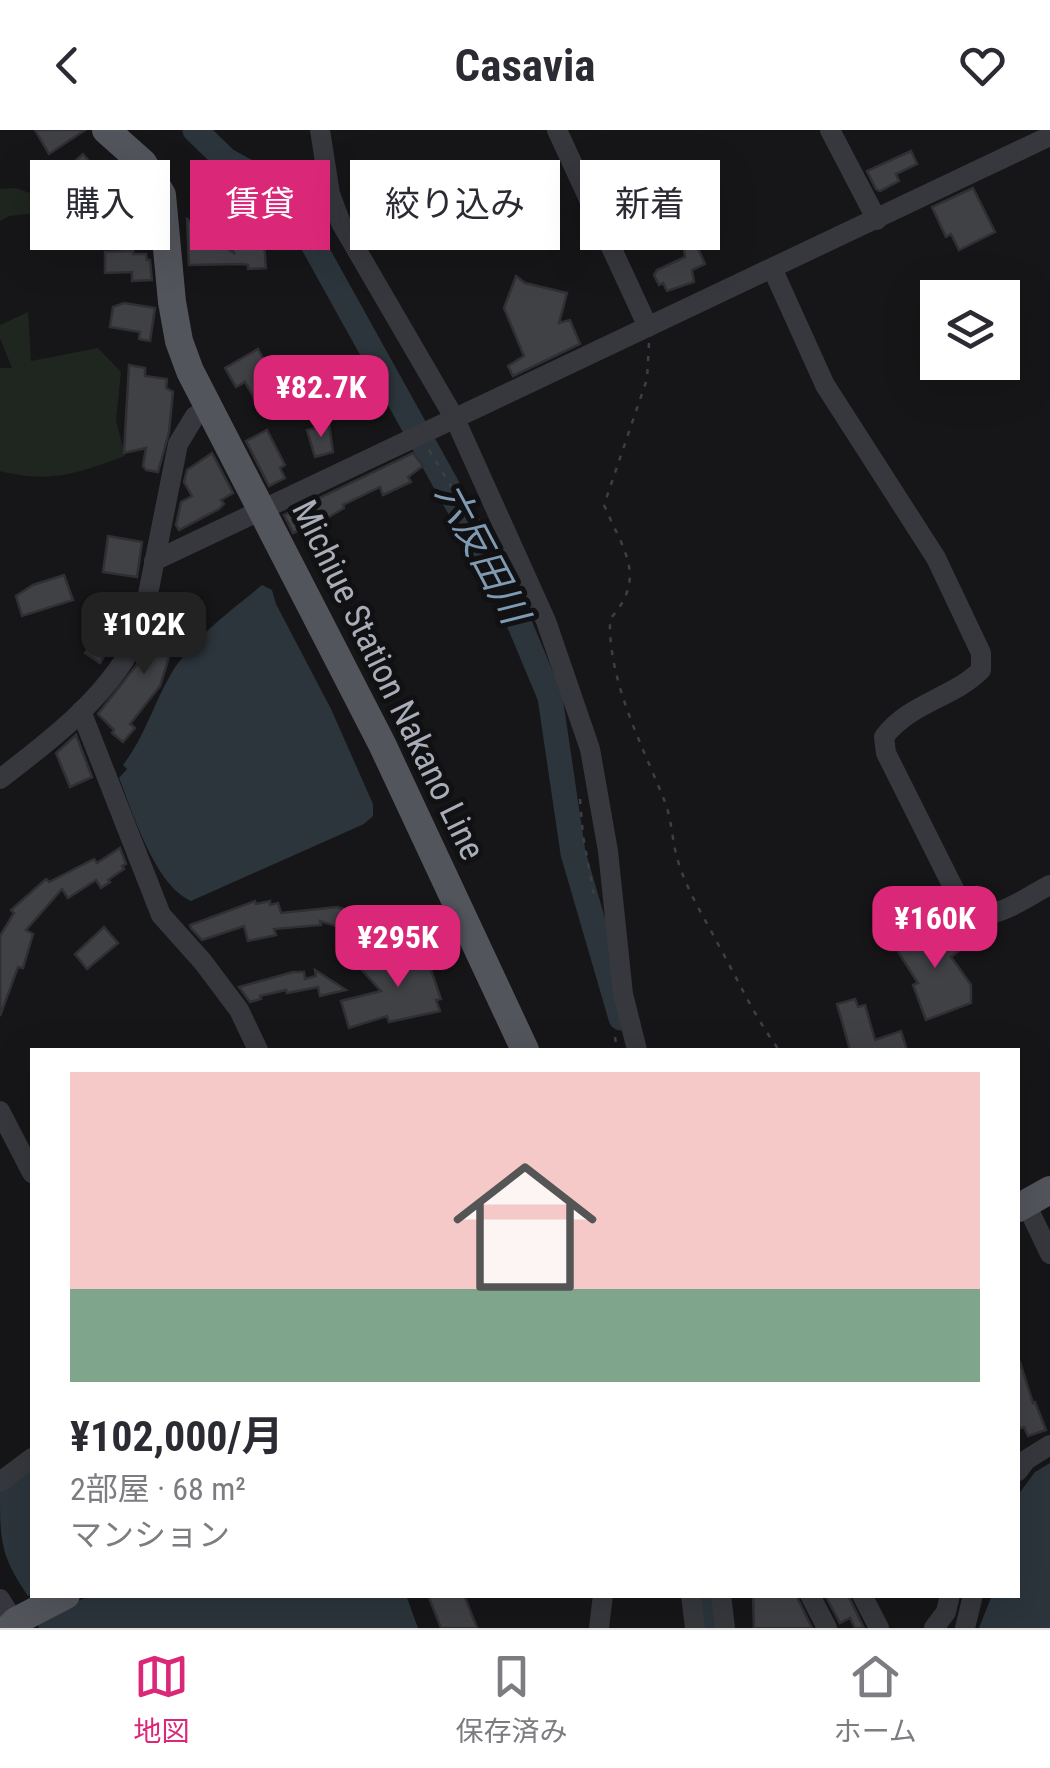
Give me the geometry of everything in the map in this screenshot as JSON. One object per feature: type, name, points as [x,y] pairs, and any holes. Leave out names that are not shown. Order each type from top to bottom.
[{"type":"main road","name":"Michiue Station Nakano Line","points":[[106,130],[143,162],[162,195],[179,341],[209,410],[382,744],[524,1048]]},
{"type":"main road","points":[[11,1619],[59,1598]]},
{"type":"street","points":[[320,130],[330,194],[341,223],[451,420],[546,621],[590,749],[608,852],[624,994],[637,1048]]},
{"type":"street","points":[[558,130],[648,327]]},
{"type":"street","points":[[830,130],[876,220]]},
{"type":"street","points":[[154,561],[1050,136]]},
{"type":"street","points":[[773,270],[825,384],[936,558],[982,653],[982,670],[974,678],[920,705],[893,725],[884,736],[886,754],[964,909],[985,915],[1050,885]]},
{"type":"street","points":[[0,779],[81,711],[130,654],[142,629],[178,444],[196,416],[209,410]]},
{"type":"street","points":[[81,711],[161,915],[203,962],[238,1010],[257,1048]]},
{"type":"street","points":[[0,1112],[30,1169]]},
{"type":"street","points":[[1031,1201],[1050,1254]]},
{"type":"street","points":[[1020,1461],[1050,1445]]},
{"type":"street","points":[[0,1482],[30,1460]]},
{"type":"street","points":[[598,1628],[602,1598]]},
{"type":"street","points":[[692,1598],[696,1628]]},
{"type":"street","points":[[721,1598],[726,1628]]},
{"type":"street","points":[[812,1598],[827,1628]]},
{"type":"street","points":[[864,1598],[879,1628]]},
{"type":"street","points":[[934,1628],[946,1612],[949,1598]]},
{"type":"street","points":[[965,1628],[972,1598]]},
{"type":"path","points":[[648,327],[650,359],[646,379],[604,505],[630,572],[626,602],[610,619],[612,654],[624,699],[669,812],[678,863],[701,918],[756,1018],[778,1048]]},
{"type":"path","points":[[420,434],[511,585]]},
{"type":"path","points":[[580,791],[583,836],[595,900]]},
{"type":"path","points":[[614,1031],[617,1048]]},
{"type":"shaded area","points":[[16,188],[30,193],[30,214],[0,221],[0,189]]},
{"type":"shaded area","points":[[28,312],[31,361],[98,348],[121,372],[116,420],[125,456],[64,475],[34,477],[0,471],[0,368],[12,368],[0,338],[0,325]]},
{"type":"shaded area","points":[[262,585],[272,590],[331,709],[373,804],[373,816],[364,824],[191,901],[178,893],[156,864],[119,778],[180,661],[213,626]]},
{"type":"shaded area","points":[[1050,1463],[1050,1628],[979,1628],[991,1598],[1020,1598],[1020,1492],[1035,1472]]},
{"type":"shaded area","points":[[30,1468],[28,1596],[4,1547],[0,1490]]},
{"type":"shaded area","points":[[86,1598],[407,1598],[418,1628],[39,1628],[38,1622]]},
{"type":"building","points":[[35,130],[85,130],[49,154]]},
{"type":"building","points":[[911,151],[917,164],[896,174],[899,181],[880,191],[876,189],[867,171]]},
{"type":"building","points":[[973,188],[995,232],[959,250],[951,234],[946,237],[932,207]]},
{"type":"building","points":[[187,219],[190,250],[230,250],[235,254],[232,250],[265,250],[266,268],[248,269],[248,265],[242,264],[189,265]]},
{"type":"building","points":[[684,250],[699,250],[705,264],[692,270],[694,282],[667,291],[654,275],[685,257]]},
{"type":"building","points":[[105,252],[146,254],[150,260],[152,280],[132,281],[132,272],[105,273]]},
{"type":"building","points":[[516,276],[525,283],[567,293],[559,323],[570,320],[580,344],[513,376],[508,366],[524,356],[504,308]]},
{"type":"building","points":[[124,303],[155,308],[150,341],[139,339],[140,332],[110,327],[113,307]]},
{"type":"building","points":[[258,349],[264,360],[271,356],[278,368],[270,373],[285,401],[263,413],[245,382],[236,387],[225,368]]},
{"type":"building","points":[[129,365],[145,368],[145,376],[167,379],[166,388],[173,392],[169,432],[158,472],[143,466],[146,448],[124,453]]},
{"type":"building","points":[[329,424],[333,452],[315,457],[307,430]]},
{"type":"building","points":[[267,430],[285,465],[280,468],[285,478],[269,486],[246,441]]},
{"type":"building","points":[[212,453],[233,493],[221,500],[224,504],[219,509],[179,530],[176,525],[181,502],[192,496],[184,482],[187,470]]},
{"type":"building","points":[[413,453],[423,466],[408,477],[411,482],[383,495],[380,487],[293,533],[284,515]]},
{"type":"building","points":[[108,536],[142,542],[137,577],[103,572]]},
{"type":"building","points":[[64,575],[73,600],[22,616],[16,596],[33,585]]},
{"type":"building","points":[[163,612],[188,619],[176,656],[170,654],[160,686],[130,724],[135,728],[123,742],[98,714],[142,663]]},
{"type":"building","points":[[106,620],[115,626],[116,637],[100,663],[85,653]]},
{"type":"building","points":[[76,735],[92,777],[70,787],[56,753]]},
{"type":"building","points":[[120,848],[126,864],[110,882],[101,888],[96,880],[68,898],[62,889],[26,930],[33,934],[23,968],[18,967],[0,1016],[0,936],[14,913],[11,910],[46,879],[49,882],[94,859],[97,863]]},
{"type":"building","points":[[255,901],[278,903],[281,913],[337,907],[372,918],[369,922],[383,934],[371,950],[357,939],[362,934],[320,921],[321,925],[274,929],[276,935],[248,941],[244,926],[202,940],[191,928],[190,925]]},
{"type":"building","points":[[926,922],[931,930],[939,924],[946,929],[960,950],[951,957],[971,985],[971,1003],[926,1020],[913,985],[918,983],[897,950],[902,947],[898,942]]},
{"type":"building","points":[[104,927],[118,943],[87,969],[75,954]]},
{"type":"building","points":[[437,939],[444,954],[434,958],[438,966],[431,970],[441,999],[436,1000],[440,1011],[389,1022],[387,1016],[349,1028],[341,1001],[381,991],[361,969],[390,960],[393,968],[419,955],[416,949]]},
{"type":"building","points":[[315,970],[346,990],[320,996],[318,987],[287,993],[286,990],[250,1002],[239,987],[293,972],[304,972],[305,979],[316,976]]},
{"type":"building","points":[[855,999],[858,1007],[865,1005],[875,1040],[901,1031],[906,1048],[849,1048],[837,1004]]},
{"type":"building","points":[[1020,1362],[1046,1430],[1028,1436],[1024,1427],[1020,1428]]},
{"type":"building","points":[[429,1598],[465,1598],[477,1628],[441,1628]]},
{"type":"building","points":[[753,1598],[797,1598],[812,1628],[754,1628]]},
{"type":"building","points":[[827,1598],[849,1598],[864,1628],[855,1628],[850,1618],[840,1623]]},
{"type":"waterway","name":"六反田川","points":[[195,130],[226,160],[284,192],[507,594],[550,697],[573,853],[621,1018]]},
{"type":"waterway","name":"六反田川","points":[[703,1598],[707,1628]]}]
